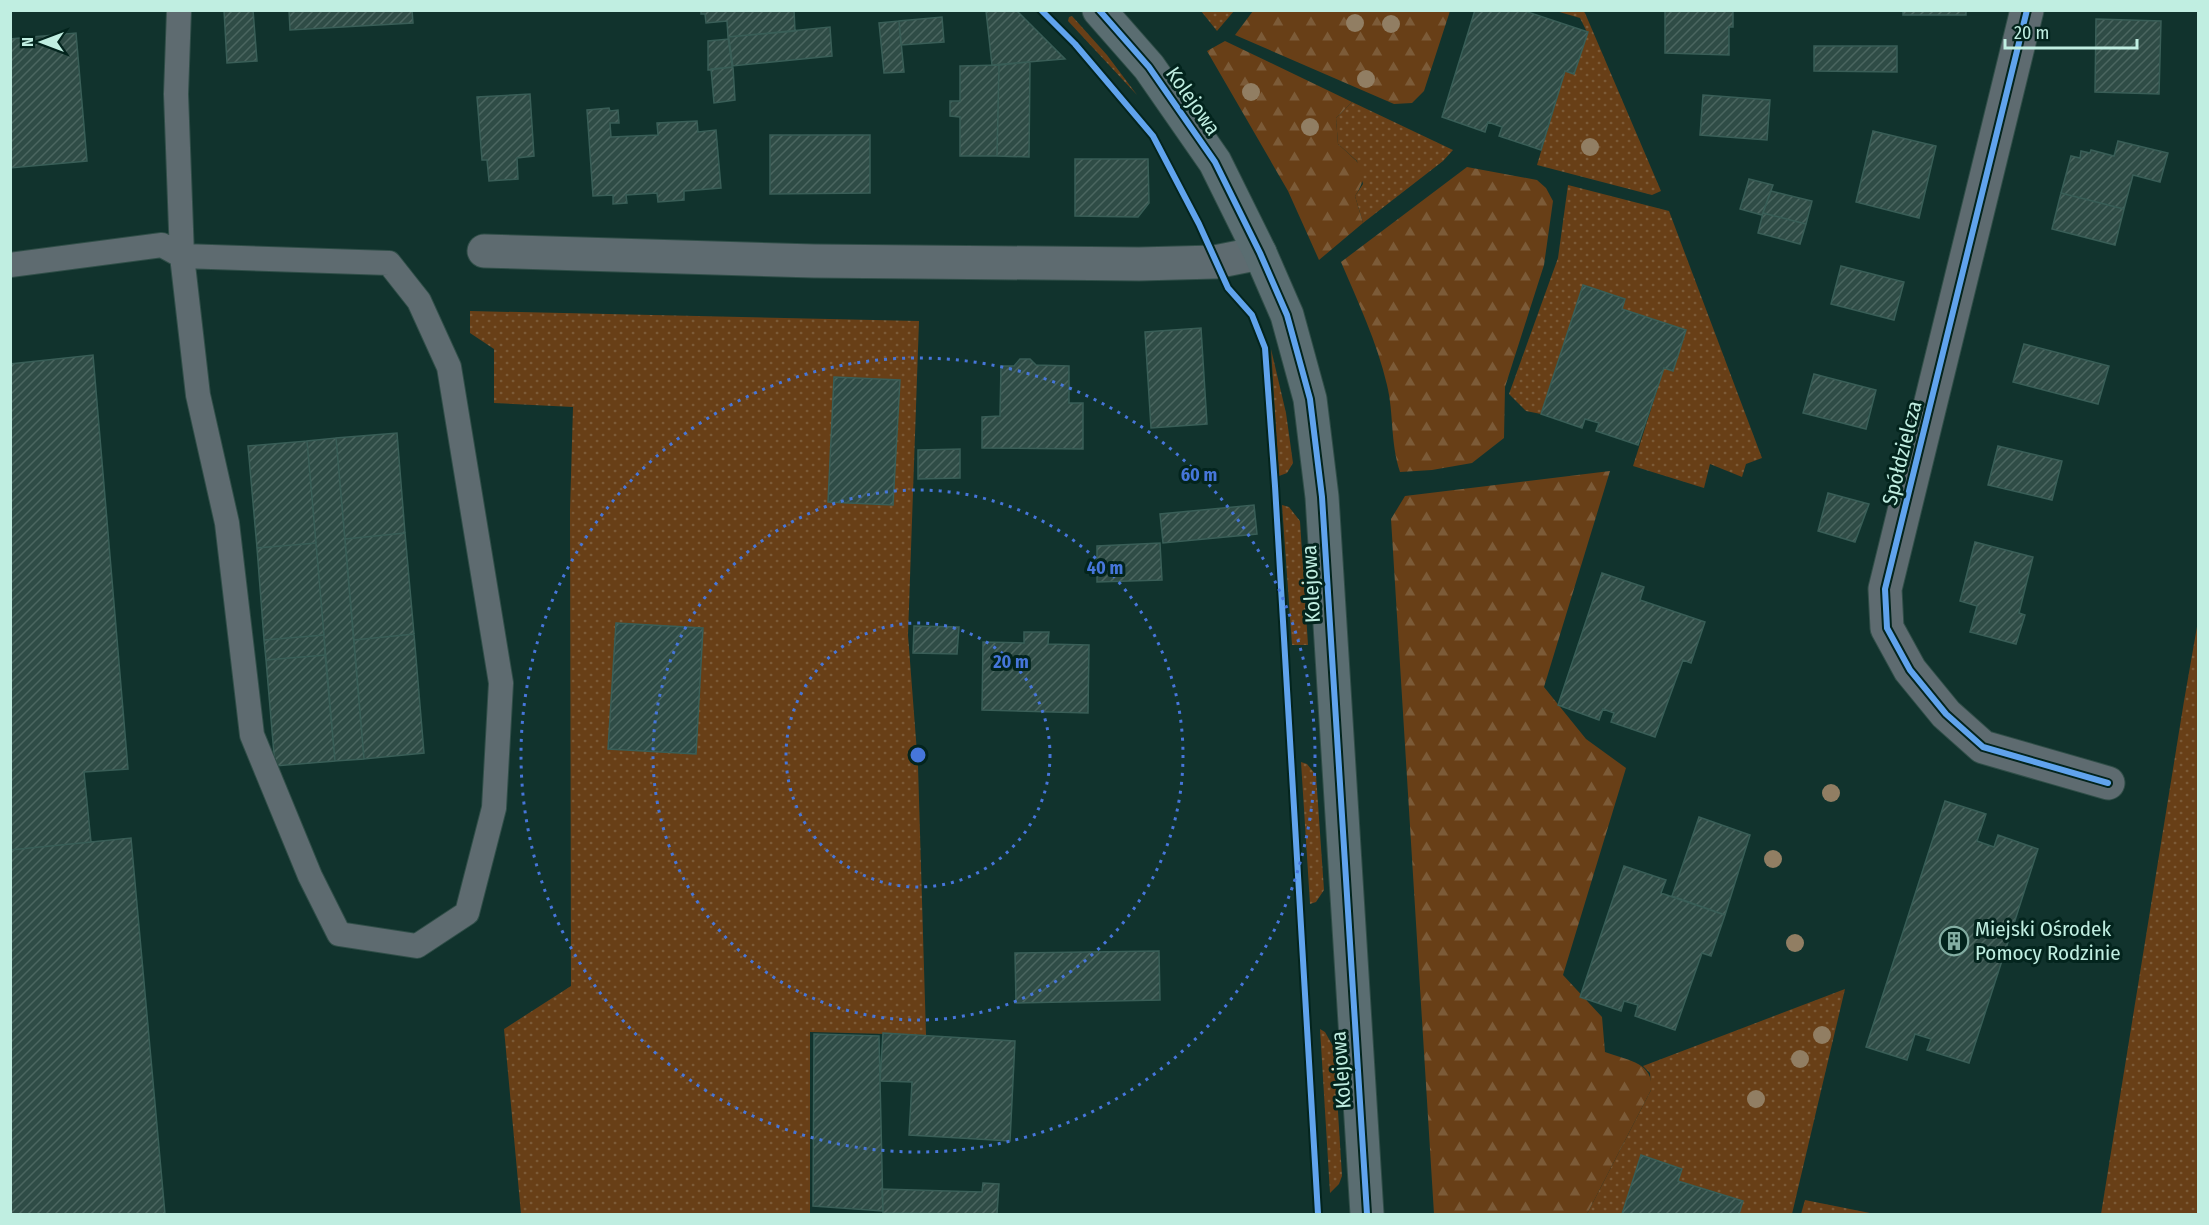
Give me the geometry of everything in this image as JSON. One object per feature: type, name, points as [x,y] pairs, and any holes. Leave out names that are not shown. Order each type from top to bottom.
[{"type":"street","name":"Kolejowa","points":[[1099,10],[1149,67],[1215,162],[1260,253],[1287,315],[1310,399],[1322,497],[1367,1215]]},
{"type":"street","name":"Spółdzielcza","points":[[2027,10],[1885,589],[1887,628],[1910,670],[1946,714],[1983,747],[2108,783]]},
{"type":"street","points":[[484,251],[814,261],[1128,264],[1215,262],[1260,253]]},
{"type":"lane","points":[[10,265],[162,245],[182,256],[389,262],[419,301],[449,367],[501,683],[494,808],[467,913],[417,946],[339,934],[310,876],[252,735],[227,523],[198,395],[182,256],[176,94],[179,10]]},
{"type":"green space","points":[[1201,11],[1234,11],[1217,31]]},
{"type":"green space","points":[[1253,11],[1450,11],[1424,91],[1412,103],[1394,104],[1235,35]]},
{"type":"green space","points":[[1556,11],[1583,11],[1585,13],[1661,191],[1652,195],[1537,165],[1565,71],[1574,73],[1587,32],[1580,18]]},
{"type":"green space","points":[[1072,16],[1107,55],[1137,95],[1068,21]]},
{"type":"green space","points":[[1225,41],[1352,102],[1336,118],[1338,144],[1357,162],[1363,173],[1363,179],[1355,196],[1363,223],[1319,260],[1288,191],[1207,51]]},
{"type":"green space","points":[[1352,102],[1453,150],[1443,161],[1363,223],[1355,196],[1363,184],[1357,161],[1338,144],[1336,118]]},
{"type":"green space","points":[[1467,167],[1537,180],[1546,188],[1553,201],[1544,265],[1505,387],[1504,438],[1472,463],[1432,470],[1400,472],[1383,369],[1367,322],[1341,262]]},
{"type":"green space","points":[[1568,185],[1669,211],[1762,458],[1746,464],[1742,477],[1710,464],[1704,488],[1633,466],[1664,368],[1673,371],[1686,330],[1622,309],[1625,299],[1583,285],[1541,414],[1526,411],[1509,394],[1558,258]]},
{"type":"green space","points":[[470,311],[919,321],[908,635],[918,766],[926,1035],[810,1032],[810,1214],[521,1214],[504,1029],[571,986],[570,510],[573,407],[494,403],[494,349],[470,333]]},
{"type":"green space","points":[[1271,349],[1286,413],[1293,463],[1287,473],[1279,476]]},
{"type":"green space","points":[[1610,471],[1544,687],[1586,739],[1626,768],[1563,975],[1602,1017],[1605,1052],[1629,1060],[1643,1068],[1651,1081],[1651,1090],[1587,1214],[1434,1214],[1391,519],[1405,496]]},
{"type":"green space","points":[[1282,505],[1289,507],[1300,521],[1308,645],[1292,645]]},
{"type":"green space","points":[[2198,621],[2198,1214],[2101,1214],[2184,701]]},
{"type":"green space","points":[[1301,762],[1307,764],[1316,775],[1324,890],[1316,902],[1310,904]]},
{"type":"green space","points":[[1845,989],[1792,1214],[1587,1214],[1651,1090],[1650,1073],[1643,1066]]},
{"type":"green space","points":[[1320,1029],[1325,1032],[1334,1048],[1342,1176],[1339,1184],[1330,1193]]},
{"type":"green space","points":[[1805,1200],[1875,1214],[1801,1214]]},
{"type":"building","points":[[224,10],[253,10],[257,61],[227,63]]},
{"type":"building","points":[[289,10],[412,10],[413,23],[290,30]]},
{"type":"building","points":[[701,10],[794,10],[795,31],[728,37],[727,21],[706,23],[705,14],[701,14]]},
{"type":"building","points":[[1016,10],[1065,59],[992,65],[986,11]]},
{"type":"building","points":[[1475,10],[1522,10],[1588,32],[1574,74],[1565,71],[1541,150],[1499,136],[1502,127],[1488,122],[1485,132],[1442,117]]},
{"type":"building","points":[[1665,10],[1733,10],[1733,27],[1729,27],[1729,55],[1665,53]]},
{"type":"building","points":[[1903,10],[1966,10],[1966,15],[1903,15]]},
{"type":"building","points":[[942,17],[944,42],[901,45],[899,21]]},
{"type":"building","points":[[2096,19],[2161,21],[2159,94],[2095,92]]},
{"type":"building","points":[[899,21],[904,72],[884,73],[879,23]]},
{"type":"building","points":[[830,27],[832,56],[732,66],[728,37]]},
{"type":"building","points":[[76,33],[87,161],[10,168],[10,39]]},
{"type":"building","points":[[729,39],[733,67],[708,70],[708,41]]},
{"type":"building","points":[[1814,46],[1897,46],[1897,72],[1814,71]]},
{"type":"building","points":[[1030,62],[1029,157],[997,156],[999,65]]},
{"type":"building","points":[[999,65],[997,156],[960,156],[960,117],[950,116],[950,101],[960,101],[960,66]]},
{"type":"building","points":[[733,67],[735,100],[714,103],[711,69]]},
{"type":"building","points":[[530,94],[534,156],[517,158],[518,179],[489,181],[487,160],[482,160],[477,97]]},
{"type":"building","points":[[1703,95],[1770,100],[1767,140],[1700,135]]},
{"type":"building","points":[[609,108],[610,111],[618,110],[619,123],[610,123],[611,137],[658,135],[657,123],[697,121],[698,132],[716,130],[721,188],[684,191],[684,200],[658,202],[657,193],[626,195],[627,203],[613,204],[613,195],[593,196],[587,110]]},
{"type":"building","points":[[1873,131],[1936,146],[1919,218],[1856,202]]},
{"type":"building","points":[[770,135],[870,135],[870,193],[770,194]]},
{"type":"building","points":[[2118,141],[2168,153],[2160,182],[2133,175],[2124,209],[2061,193],[2071,156],[2080,158],[2081,151],[2090,153],[2091,150],[2114,156]]},
{"type":"building","points":[[1075,159],[1148,159],[1149,203],[1138,217],[1075,216]]},
{"type":"building","points":[[1749,179],[1773,185],[1762,215],[1740,209]]},
{"type":"building","points":[[1771,191],[1812,201],[1806,224],[1763,213]]},
{"type":"building","points":[[2061,193],[2124,209],[2115,245],[2052,229]]},
{"type":"building","points":[[1763,213],[1806,224],[1800,244],[1758,233]]},
{"type":"building","points":[[1841,266],[1904,282],[1894,320],[1831,304]]},
{"type":"building","points":[[1583,285],[1625,299],[1622,309],[1686,330],[1673,371],[1664,368],[1638,445],[1596,431],[1599,423],[1585,419],[1582,428],[1541,414]]},
{"type":"building","points":[[1201,328],[1207,424],[1151,428],[1145,332]]},
{"type":"building","points":[[2024,344],[2109,366],[2098,404],[2013,382]]},
{"type":"building","points":[[93,355],[128,769],[84,772],[91,842],[10,850],[10,364]]},
{"type":"building","points":[[1020,359],[1030,359],[1036,365],[1069,366],[1069,403],[1083,403],[1083,449],[982,448],[982,417],[1000,416],[1001,366],[1014,366]]},
{"type":"building","points":[[1814,374],[1876,390],[1866,429],[1803,413]]},
{"type":"building","points":[[834,377],[900,380],[893,505],[828,502]]},
{"type":"building","points":[[397,433],[405,533],[345,539],[336,438]]},
{"type":"building","points":[[336,438],[364,759],[335,761],[307,441]]},
{"type":"building","points":[[307,441],[316,543],[257,548],[248,446]]},
{"type":"building","points":[[1998,446],[2062,461],[2052,500],[1988,485]]},
{"type":"building","points":[[960,449],[960,478],[918,479],[918,450]]},
{"type":"building","points":[[1828,493],[1869,504],[1855,542],[1818,531]]},
{"type":"building","points":[[1254,505],[1257,534],[1163,543],[1160,514]]},
{"type":"building","points":[[405,533],[414,634],[354,640],[345,539]]},
{"type":"building","points":[[1975,542],[2033,557],[2019,613],[2025,615],[2016,644],[1970,632],[1977,606],[1960,601]]},
{"type":"building","points":[[316,543],[324,635],[264,640],[257,548]]},
{"type":"building","points":[[1160,543],[1162,580],[1097,582],[1097,546]]},
{"type":"building","points":[[1602,573],[1644,587],[1640,600],[1705,622],[1691,663],[1683,660],[1655,737],[1611,722],[1614,713],[1603,709],[1599,720],[1558,705]]},
{"type":"building","points":[[616,623],[703,628],[696,754],[608,749]]},
{"type":"building","points":[[914,626],[959,627],[957,654],[913,653]]},
{"type":"building","points":[[1024,632],[1049,632],[1048,644],[1089,645],[1088,713],[982,710],[983,642],[1024,643]]},
{"type":"building","points":[[414,634],[424,753],[364,759],[354,640]]},
{"type":"building","points":[[324,635],[325,655],[266,660],[264,640]]},
{"type":"building","points":[[325,655],[335,761],[275,766],[266,660]]},
{"type":"building","name":"Miejski Ośrodek Pomocy Rodzinie","points":[[1945,801],[1986,814],[1977,841],[1994,847],[1998,835],[2038,849],[1969,1063],[1927,1050],[1931,1039],[1915,1034],[1907,1060],[1866,1047]]},
{"type":"building","points":[[1699,817],[1750,835],[1725,915],[1672,896]]},
{"type":"building","points":[[131,838],[165,1214],[10,1214],[10,850]]},
{"type":"building","points":[[1624,866],[1666,880],[1661,893],[1725,915],[1711,956],[1702,953],[1675,1030],[1635,1016],[1638,1005],[1624,1001],[1621,1011],[1580,997]]},
{"type":"building","points":[[1159,951],[1160,1000],[1016,1003],[1015,953]]},
{"type":"building","points":[[883,1033],[1015,1041],[1010,1141],[909,1135],[912,1082],[880,1081]]},
{"type":"building","points":[[814,1034],[879,1036],[883,1211],[813,1206]]},
{"type":"building","points":[[1641,1155],[1682,1169],[1678,1181],[1743,1201],[1739,1214],[1622,1214]]},
{"type":"building","points":[[983,1183],[999,1184],[997,1214],[883,1213],[882,1189],[982,1192]]},
{"type":"cycle path","points":[[1041,10],[1075,44],[1153,136],[1199,224],[1228,288],[1252,315],[1265,348],[1318,1214]]},
{"type":"cycle path","points":[[1099,10],[1149,67],[1215,162],[1260,253],[1287,315],[1310,399],[1322,497],[1367,1214]]},
{"type":"cycle path","points":[[2027,10],[1885,589],[1887,628],[1910,670],[1946,714],[1983,747],[2108,783]]},
{"type":"place","name":"Miejski Ośrodek Pomocy Rodzinie","points":[[1954,941]]}]
